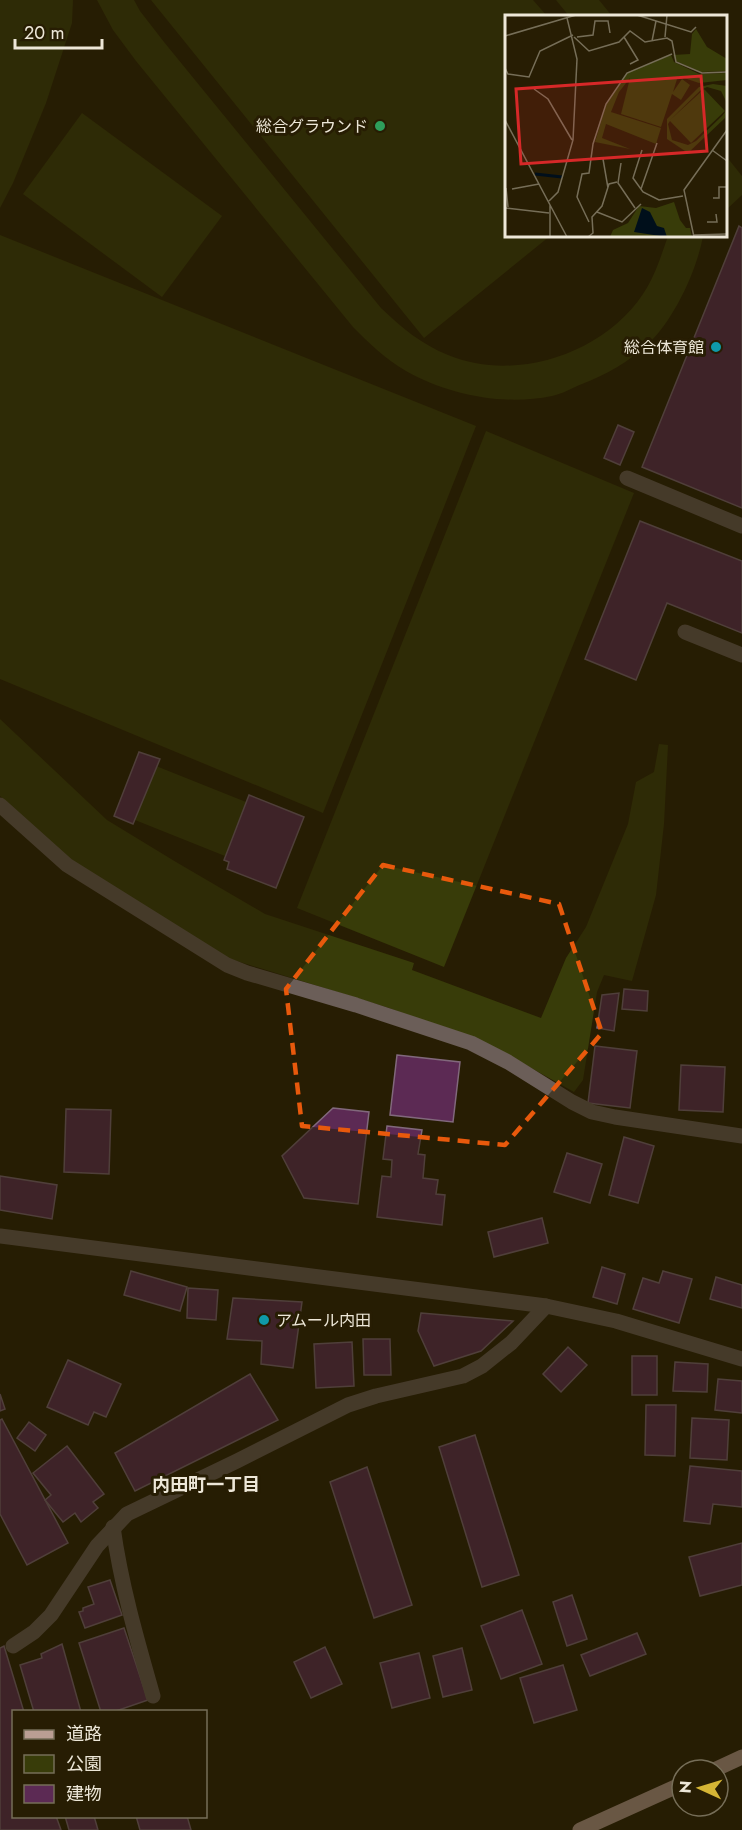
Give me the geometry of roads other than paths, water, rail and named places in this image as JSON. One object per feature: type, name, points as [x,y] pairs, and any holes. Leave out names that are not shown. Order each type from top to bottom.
[{"type":"main road","points":[[580,1830],[670,1789]]},
{"type":"street","points":[[627,478],[742,526]]},
{"type":"street","points":[[685,632],[742,655]]},
{"type":"street","points":[[0,805],[67,865],[227,965],[471,1043],[508,1062],[592,1112],[742,1136]]},
{"type":"street","points":[[0,1236],[546,1306],[616,1321],[742,1359]]},
{"type":"street","points":[[13,1646],[34,1632],[51,1615],[97,1546],[127,1514],[348,1405],[376,1396],[463,1376],[482,1366],[512,1343],[546,1306]]},
{"type":"street","points":[[113,1527],[131,1623],[153,1696]]},
{"type":"place","name":"総合グラウンド","points":[[380,126]]},
{"type":"place","name":"総合体育館","points":[[716,347]]},
{"type":"place","name":"アムール内田","points":[[264,1320]]},
{"type":"district","name":"内田町一丁目","points":[[206,1485]]}]
